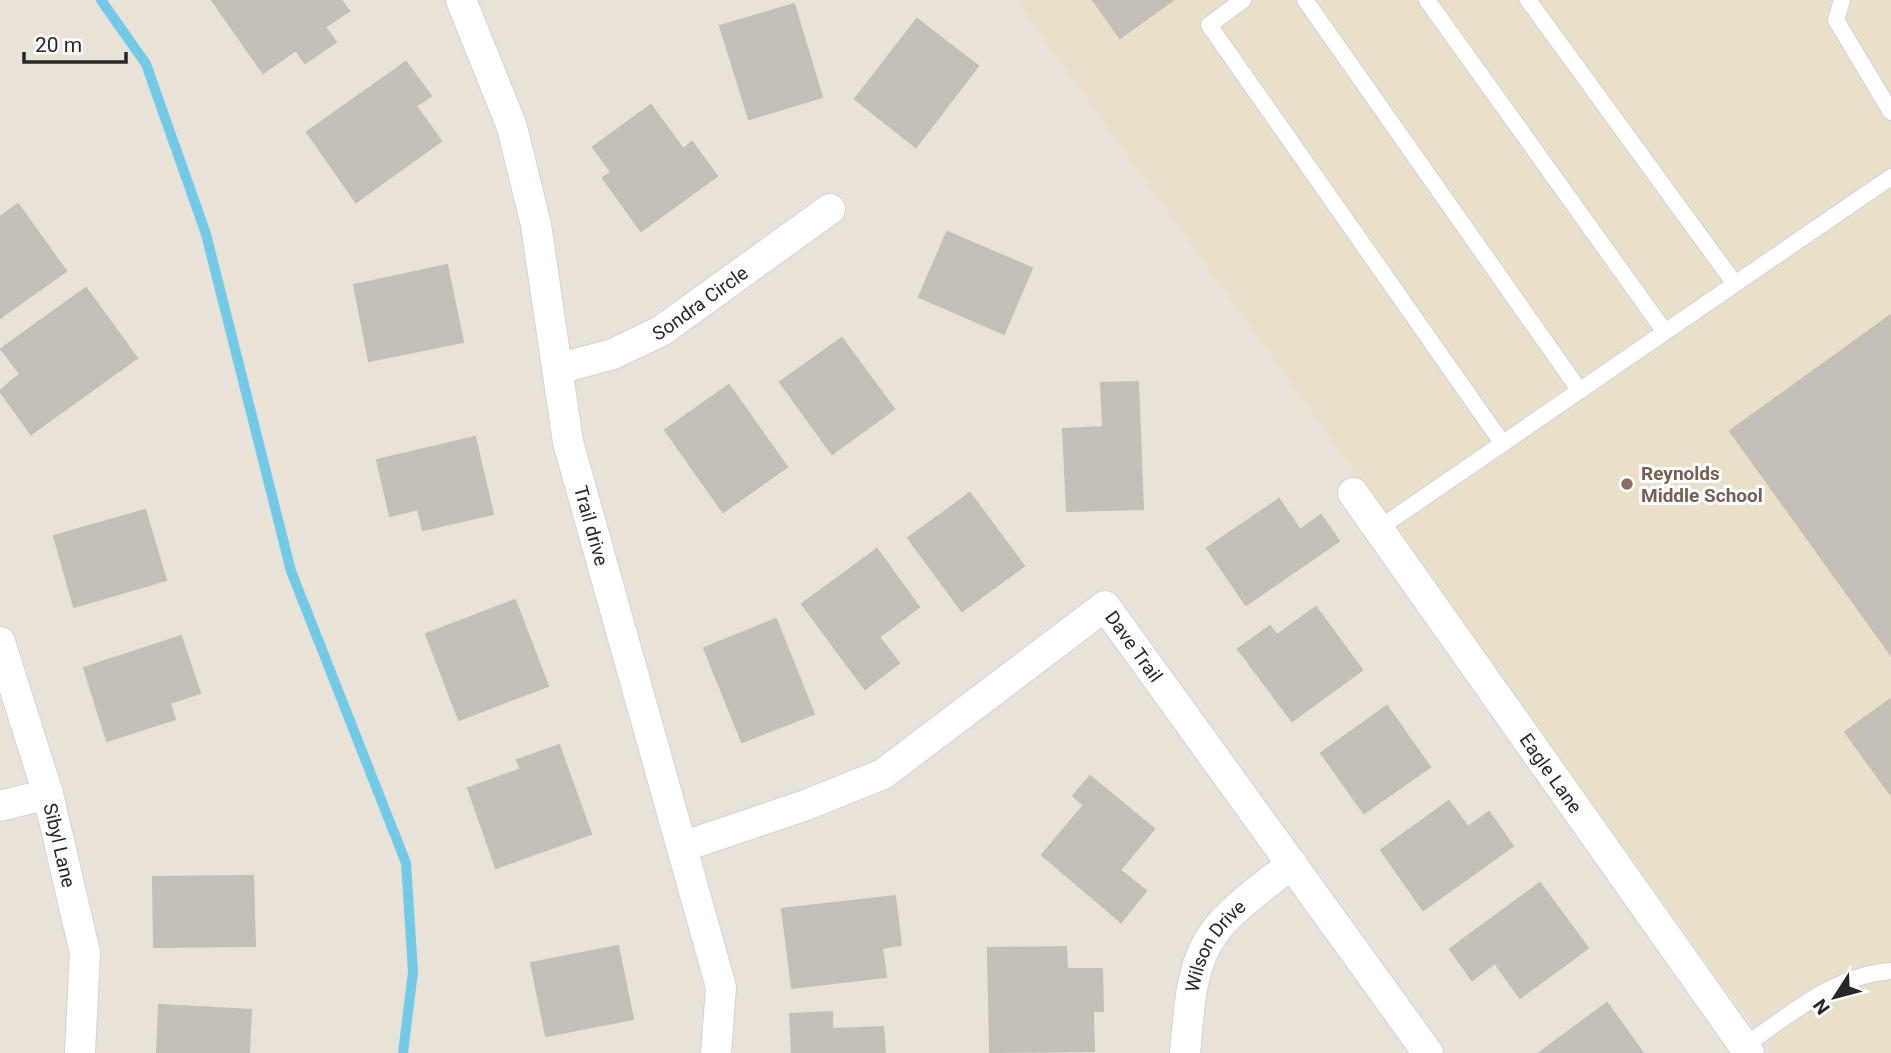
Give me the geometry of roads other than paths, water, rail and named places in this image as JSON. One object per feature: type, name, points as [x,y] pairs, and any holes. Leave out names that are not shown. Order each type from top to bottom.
[{"type":"street","name":"Trail drive","points":[[461,0],[512,127],[537,225],[568,442],[720,987],[716,1053]]},
{"type":"street","name":"Sondra Circle","points":[[557,369],[613,354],[661,331],[830,209]]},
{"type":"street","name":"Eagle Lane","points":[[1353,493],[1746,1049]]},
{"type":"street","name":"Dave Trail","points":[[682,847],[806,805],[883,774],[1105,606],[1428,1053]]},
{"type":"street","name":"Sibyl Lane","points":[[0,642],[48,794],[85,953],[80,1053]]},
{"type":"street","points":[[0,806],[48,794]]},
{"type":"street","name":"Wilson Drive","points":[[1185,1053],[1192,985],[1208,940],[1243,904],[1292,864]]},
{"type":"lane","points":[[1243,0],[1209,25],[1503,444]]},
{"type":"lane","points":[[1305,0],[1580,391]]},
{"type":"lane","points":[[1427,0],[1665,332]]},
{"type":"lane","points":[[1528,0],[1735,284]]},
{"type":"lane","points":[[1842,0],[1836,20],[1891,112]]},
{"type":"lane","points":[[1378,529],[1891,177]]},
{"type":"lane","points":[[1746,1049],[1836,985],[1865,973],[1888,975]]},
{"type":"waterway","points":[[101,0],[146,64],[206,234],[291,571],[406,863],[413,972],[403,1053]]},
{"type":"place","name":"Reynolds Middle School","points":[[1627,484]]}]
